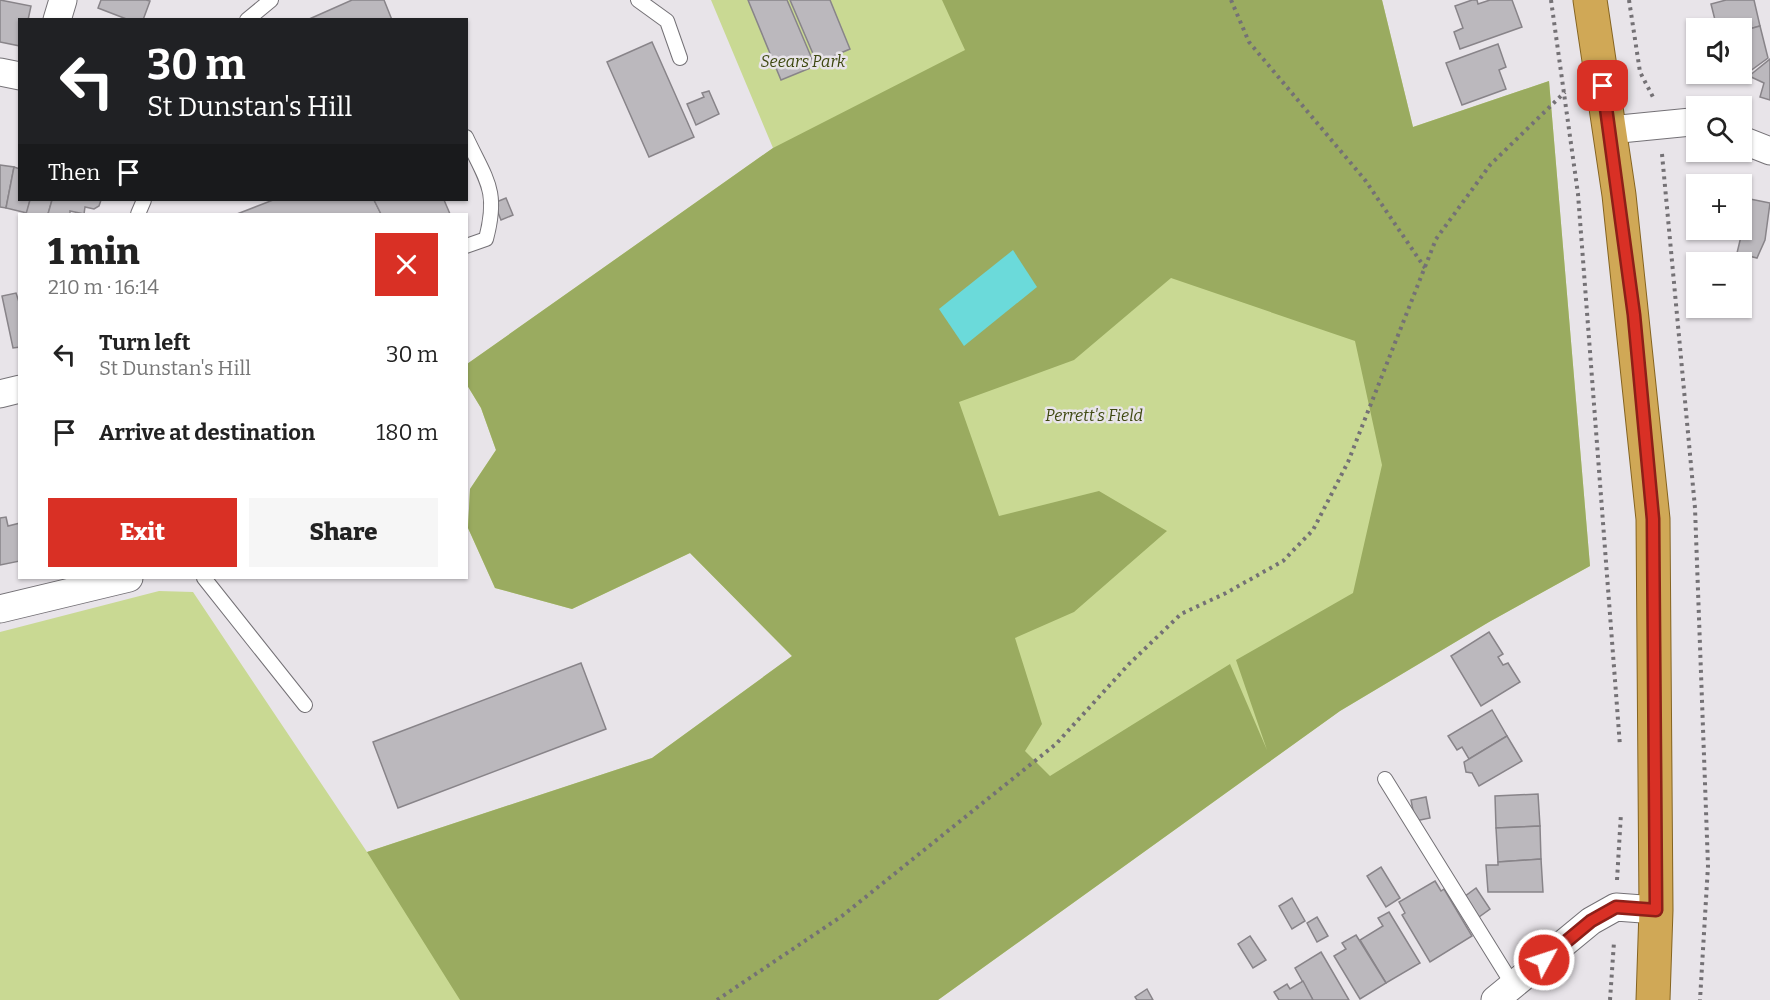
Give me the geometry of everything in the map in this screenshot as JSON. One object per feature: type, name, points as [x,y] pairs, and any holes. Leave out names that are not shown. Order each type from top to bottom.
[{"type":"highway","points":[[1590,0],[1610,130],[1634,315],[1653,519],[1656,910],[1653,1000]]},
{"type":"street","points":[[58,18],[63,0]]},
{"type":"street","points":[[0,72],[18,76]]},
{"type":"street","points":[[1610,130],[1686,123]]},
{"type":"street","points":[[1752,144],[1770,151]]},
{"type":"street","points":[[0,393],[18,389]]},
{"type":"street","points":[[0,609],[125,579]]},
{"type":"street","points":[[1504,993],[1591,921],[1616,907],[1656,910]]},
{"type":"lane","points":[[250,18],[271,0]]},
{"type":"lane","points":[[638,0],[667,21],[680,58]]},
{"type":"lane","points":[[468,141],[492,193],[493,212],[486,239],[468,245]]},
{"type":"lane","points":[[205,579],[305,705]]},
{"type":"lane","points":[[1385,779],[1504,993]]},
{"type":"path","points":[[1231,0],[1250,42],[1365,180],[1425,268]]},
{"type":"path","points":[[1551,0],[1578,194],[1621,751]]},
{"type":"path","points":[[1629,0],[1640,72],[1654,99]]},
{"type":"path","points":[[717,1000],[842,916],[1056,744],[1129,664],[1180,614],[1227,593],[1283,561],[1312,530],[1348,462],[1436,238],[1490,165],[1565,92]]},
{"type":"path","points":[[1662,151],[1695,508],[1708,866],[1700,1000]]},
{"type":"path","points":[[1617,887],[1622,807]]},
{"type":"path","points":[[1610,1000],[1614,934]]},
{"type":"green space","name":"Perrett's Field","points":[[711,0],[1382,0],[1413,127],[1549,81],[1590,566],[1489,622],[1340,711],[938,1000],[0,1000],[0,632],[159,591],[193,592],[367,852],[652,758],[792,656],[690,553],[572,609],[495,588],[468,528],[470,489],[496,450],[481,408],[468,387],[468,363],[773,148]]},
{"type":"green space","name":"Perrett's Field","points":[[942,0],[1382,0],[1413,127],[1549,81],[1590,566],[1489,622],[1340,711],[938,1000],[460,1000],[367,852],[652,758],[792,656],[690,553],[572,609],[495,588],[468,528],[470,489],[496,450],[481,408],[468,387],[468,363],[773,148],[965,50]],"holes":[[[1171,278],[1355,341],[1382,465],[1353,593],[1236,660],[1267,750],[1230,664],[1050,776],[1025,751],[1042,724],[1015,638],[1074,612],[1167,531],[1099,491],[999,516],[959,402],[1074,360]]]},
{"type":"water","points":[[1013,250],[1037,287],[964,346],[939,309]]},
{"type":"building","points":[[0,0],[31,6],[28,18],[18,18],[18,46],[0,42]]},
{"type":"building","points":[[101,0],[150,1],[144,18],[124,18],[98,8]]},
{"type":"building","points":[[352,0],[384,0],[391,18],[312,18]]},
{"type":"building","points":[[748,0],[787,0],[815,66],[781,80]]},
{"type":"building","points":[[790,0],[830,0],[850,49],[817,63]]},
{"type":"building","points":[[1477,0],[1478,4],[1490,0],[1512,0],[1522,27],[1460,49],[1454,32],[1463,28],[1455,6]]},
{"type":"building","points":[[1726,0],[1754,0],[1760,26],[1752,28],[1752,18],[1714,18],[1711,4]]},
{"type":"building","points":[[1760,26],[1768,58],[1752,70],[1752,28]]},
{"type":"building","points":[[652,42],[694,137],[649,157],[607,62]]},
{"type":"building","points":[[1498,44],[1506,67],[1499,70],[1506,89],[1462,105],[1446,63]]},
{"type":"building","points":[[1770,59],[1770,100],[1760,97],[1764,83],[1752,77],[1752,74]]},
{"type":"building","points":[[709,91],[719,114],[696,125],[687,104],[704,97],[702,93]]},
{"type":"building","points":[[0,165],[14,167],[6,208],[0,207]]},
{"type":"building","points":[[14,167],[18,168],[18,201],[30,201],[27,213],[6,208]]},
{"type":"building","points":[[506,198],[513,215],[501,220],[494,203]]},
{"type":"building","points":[[1752,199],[1770,203],[1765,240],[1757,258],[1752,257],[1752,252],[1737,252],[1740,240],[1752,240]]},
{"type":"building","points":[[30,201],[52,201],[48,213],[26,213]]},
{"type":"building","points":[[52,201],[101,201],[99,206],[94,209],[85,207],[84,213],[70,211],[70,213],[48,213]]},
{"type":"building","points":[[270,201],[374,201],[380,213],[240,213]]},
{"type":"building","points":[[374,201],[444,201],[450,213],[380,213]]},
{"type":"building","points":[[16,293],[18,299],[18,347],[13,348],[2,296]]},
{"type":"building","points":[[6,517],[8,526],[18,524],[18,561],[0,565],[0,518]]},
{"type":"building","points":[[1489,632],[1503,654],[1498,657],[1503,665],[1508,663],[1520,682],[1481,706],[1451,656]]},
{"type":"building","points":[[581,663],[606,729],[398,808],[373,742]]},
{"type":"building","points":[[1492,710],[1507,736],[1469,759],[1462,747],[1457,750],[1448,736]]},
{"type":"building","points":[[1507,736],[1522,761],[1479,786],[1472,773],[1466,772],[1464,762]]},
{"type":"building","points":[[1538,794],[1540,826],[1496,828],[1495,796]]},
{"type":"building","points":[[1426,797],[1430,818],[1415,821],[1411,800]]},
{"type":"building","points":[[1540,826],[1541,859],[1498,862],[1496,828]]},
{"type":"building","points":[[1541,859],[1543,892],[1488,892],[1486,865]]},
{"type":"building","points":[[1381,867],[1400,898],[1386,907],[1367,876]]},
{"type":"building","points":[[1435,881],[1441,891],[1444,889],[1472,936],[1430,962],[1402,915],[1405,913],[1399,902]]},
{"type":"building","points":[[1476,888],[1490,909],[1479,917],[1464,897]]},
{"type":"building","points":[[1292,898],[1305,921],[1292,929],[1279,906]]},
{"type":"building","points":[[1389,912],[1420,963],[1386,983],[1360,940],[1383,926],[1378,918]]},
{"type":"building","points":[[1317,917],[1328,936],[1317,942],[1307,923]]},
{"type":"building","points":[[1356,935],[1386,983],[1360,999],[1334,956],[1346,949],[1342,943]]},
{"type":"building","points":[[1250,936],[1266,960],[1253,968],[1238,944]]},
{"type":"building","points":[[1321,952],[1349,1000],[1313,1000],[1295,968]]},
{"type":"building","points":[[1303,981],[1313,1000],[1279,1000],[1274,992],[1287,984],[1290,989]]},
{"type":"building","points":[[1147,989],[1153,1000],[1137,1000],[1135,997]]},
{"type":"route","points":[[1544,960],[1591,921],[1616,907],[1656,910],[1653,519],[1634,315],[1603,86]]},
{"type":"park label","name":"Seears Park","points":[[803,61]]}]
